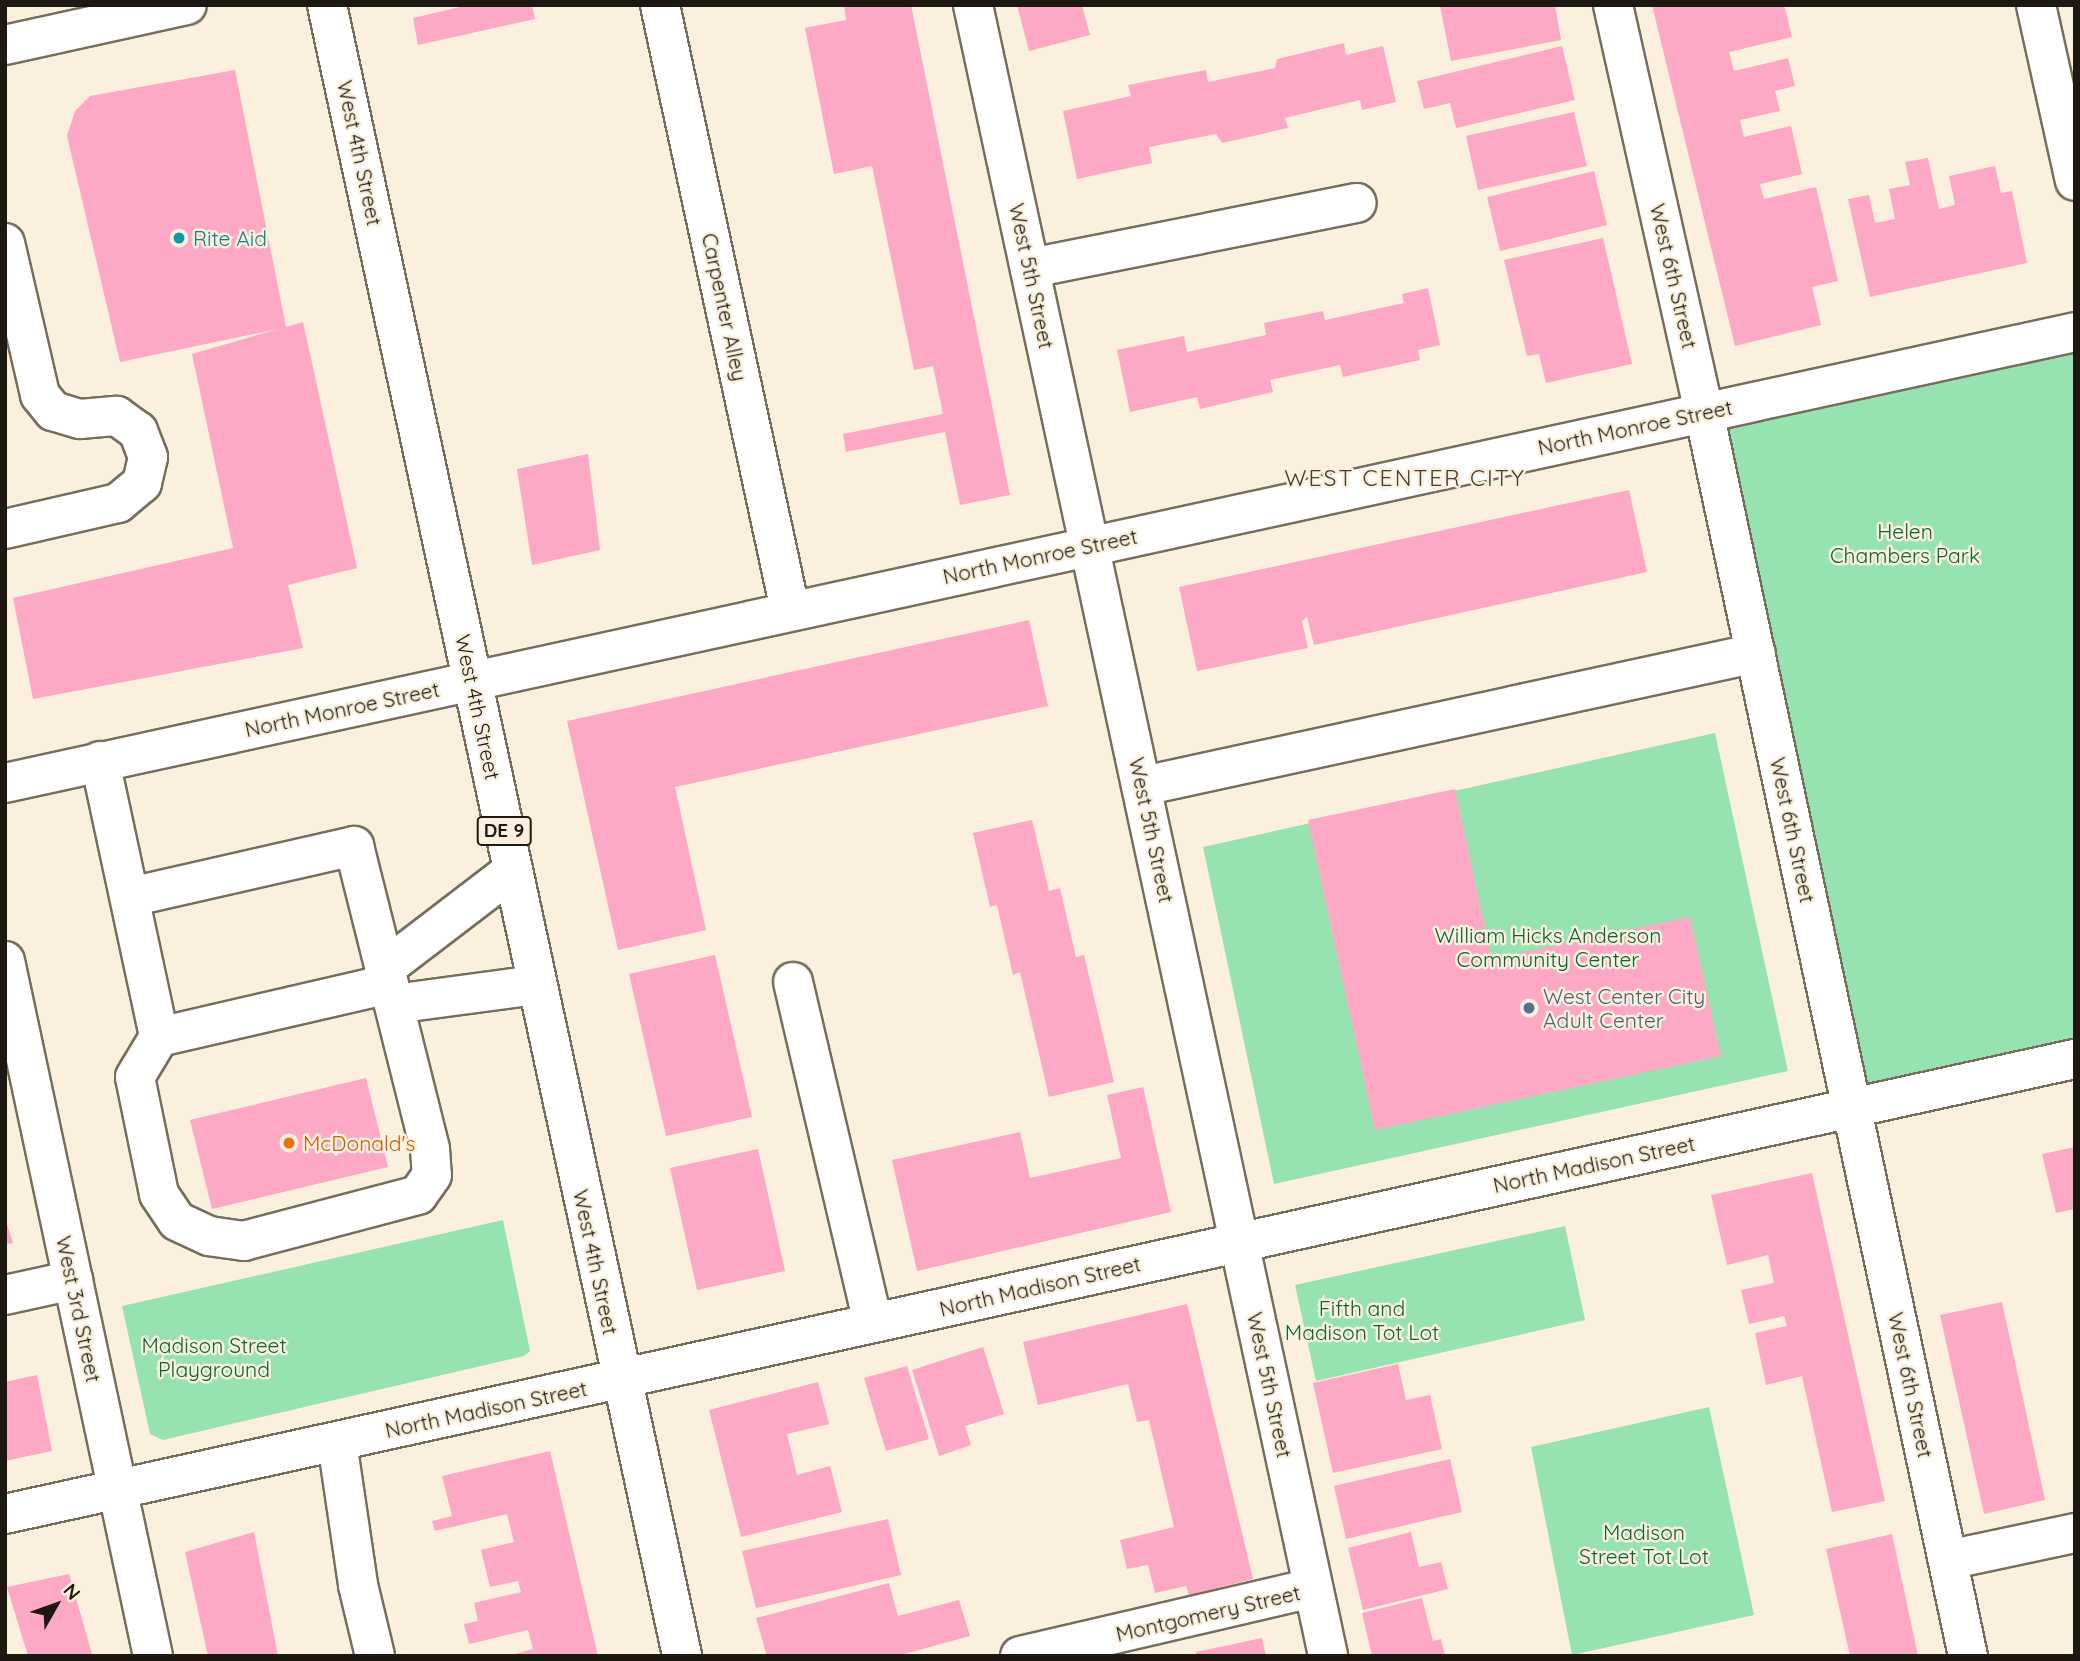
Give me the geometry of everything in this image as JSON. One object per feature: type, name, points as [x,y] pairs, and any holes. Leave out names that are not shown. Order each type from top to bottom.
[{"type":"street","points":[[5,46],[187,5]]},
{"type":"street","name":"West 4th Street","points":[[327,5],[682,1656]]},
{"type":"street","name":"Carpenter Alley","points":[[660,5],[790,610]]},
{"type":"street","name":"West 5th Street","points":[[973,5],[1328,1656]]},
{"type":"street","name":"West 6th Street","points":[[1613,5],[1756,653],[1968,1656]]},
{"type":"street","points":[[2036,5],[2075,181]]},
{"type":"street","points":[[1031,268],[1357,203]]},
{"type":"street","points":[[5,243],[40,395],[53,411],[80,419],[117,416],[138,431],[148,457],[142,483],[118,503],[5,530]]},
{"type":"street","name":"North Monroe Street","points":[[5,783],[2075,331]]},
{"type":"street","points":[[1143,786],[1756,653]]},
{"type":"street","points":[[100,761],[159,1037],[135,1077],[159,1194],[177,1221],[209,1236],[244,1241],[418,1195],[432,1175],[430,1149],[354,846],[130,897]]},
{"type":"street","points":[[389,985],[513,871]]},
{"type":"street","name":"West 3rd Street","points":[[5,961],[153,1656]]},
{"type":"street","points":[[793,982],[873,1323]]},
{"type":"street","points":[[159,1037],[389,985],[537,985]]},
{"type":"street","name":"North Madison Street","points":[[5,1514],[2075,1059]]},
{"type":"street","points":[[5,1295],[73,1280]]},
{"type":"street","points":[[337,1442],[358,1585],[375,1656]]},
{"type":"street","points":[[1948,1560],[2075,1533]]},
{"type":"street","name":"Montgomery Street","points":[[1020,1656],[1313,1588]]},
{"type":"green space","name":"Helen Chambers Park","points":[[2075,331],[2075,1059],[1852,1107],[1704,412]]},
{"type":"green space","name":"William Hicks Anderson Community Center","points":[[1715,733],[1788,1071],[1274,1184],[1203,847]]},
{"type":"green space","name":"Madison Street Playground","points":[[503,1220],[530,1351],[524,1356],[163,1440],[150,1434],[122,1306]]},
{"type":"green space","name":"Fifth and Madison Tot Lot","points":[[1565,1226],[1585,1320],[1316,1381],[1295,1285]]},
{"type":"green space","name":"Madison Street Tot Lot","points":[[1709,1407],[1754,1615],[1572,1655],[1531,1447]]},
{"type":"building","points":[[469,5],[532,5],[535,19],[418,45],[413,18]]},
{"type":"building","points":[[844,5],[911,5],[1010,495],[960,505],[945,432],[846,452],[843,434],[943,414],[933,366],[914,370],[872,166],[834,174],[805,28],[846,20]]},
{"type":"building","points":[[1017,5],[1082,5],[1090,35],[1029,51]]},
{"type":"building","points":[[1555,5],[1561,40],[1451,61],[1440,6]]},
{"type":"building","points":[[1652,5],[1784,5],[1792,37],[1729,52],[1734,71],[1788,58],[1795,86],[1775,91],[1780,111],[1740,120],[1744,137],[1791,126],[1802,174],[1760,184],[1764,199],[1816,187],[1838,281],[1812,287],[1821,325],[1735,346]]},
{"type":"building","points":[[1344,43],[1346,55],[1383,46],[1396,102],[1362,110],[1360,100],[1285,118],[1288,128],[1222,143],[1216,134],[1149,147],[1152,163],[1077,179],[1063,111],[1131,96],[1128,85],[1206,70],[1208,82],[1275,68],[1277,59]]},
{"type":"building","points":[[1562,46],[1575,100],[1456,128],[1450,103],[1424,109],[1417,81]]},
{"type":"building","points":[[235,70],[286,327],[303,322],[357,568],[288,585],[303,648],[33,699],[13,598],[233,548],[192,354],[278,329],[120,362],[67,136],[75,111],[90,96]]},
{"type":"building","points":[[1574,112],[1587,166],[1478,190],[1466,136]]},
{"type":"building","points":[[1928,158],[1939,209],[1955,205],[1949,176],[1995,166],[2001,193],[2012,191],[2027,263],[1870,297],[1848,199],[1869,195],[1875,223],[1895,219],[1889,189],[1910,185],[1905,162]]},
{"type":"building","points":[[1594,171],[1607,225],[1500,251],[1487,197]]},
{"type":"building","points":[[1603,238],[1632,364],[1546,383],[1539,354],[1527,356],[1504,260]]},
{"type":"building","points":[[1428,288],[1440,345],[1418,350],[1420,360],[1343,377],[1340,365],[1270,380],[1273,392],[1200,409],[1197,397],[1130,412],[1117,350],[1184,336],[1187,352],[1266,335],[1264,323],[1323,311],[1325,320],[1404,303],[1402,294]]},
{"type":"building","points":[[588,454],[600,550],[532,565],[517,469]]},
{"type":"building","points":[[1629,490],[1647,572],[1314,645],[1307,617],[1302,621],[1308,648],[1197,671],[1179,587]]},
{"type":"building","points":[[1029,620],[1048,706],[675,787],[706,930],[618,950],[567,721]]},
{"type":"building","name":"West Center City Adult Center","points":[[1455,789],[1492,959],[1690,917],[1721,1056],[1375,1130],[1308,820]]},
{"type":"building","points":[[1032,820],[1049,891],[1060,888],[1076,957],[1084,955],[1114,1082],[1049,1097],[1020,972],[1013,975],[997,905],[990,907],[973,833]]},
{"type":"building","points":[[715,955],[752,1117],[666,1136],[629,974]]},
{"type":"building","name":"McDonald's","points":[[366,1078],[388,1167],[212,1209],[190,1120]]},
{"type":"building","points":[[1143,1087],[1171,1212],[917,1271],[892,1160],[1020,1132],[1030,1178],[1121,1158],[1107,1095]]},
{"type":"building","points":[[2075,1147],[2075,1209],[2056,1213],[2042,1154]]},
{"type":"building","points":[[758,1149],[785,1271],[697,1290],[670,1168]]},
{"type":"building","points":[[1812,1173],[1885,1501],[1832,1512],[1802,1376],[1766,1385],[1755,1333],[1787,1326],[1784,1316],[1749,1324],[1741,1290],[1774,1283],[1768,1255],[1727,1265],[1711,1195]]},
{"type":"building","points":[[5,1218],[13,1243],[5,1244]]},
{"type":"building","points":[[2002,1302],[2045,1500],[1984,1514],[1940,1315]]},
{"type":"building","points":[[1187,1304],[1253,1579],[1189,1595],[1186,1586],[1155,1593],[1148,1565],[1127,1569],[1120,1540],[1174,1527],[1149,1420],[1137,1422],[1128,1384],[1038,1405],[1023,1342]]},
{"type":"building","points":[[983,1347],[1004,1414],[965,1426],[971,1445],[939,1456],[912,1370]]},
{"type":"building","points":[[1398,1364],[1406,1400],[1430,1395],[1442,1449],[1333,1473],[1313,1383]]},
{"type":"building","points":[[907,1366],[929,1439],[886,1451],[864,1378]]},
{"type":"building","points":[[37,1375],[52,1451],[5,1461],[5,1382]]},
{"type":"building","points":[[818,1382],[829,1424],[787,1434],[797,1475],[830,1466],[842,1512],[741,1537],[709,1410]]},
{"type":"building","points":[[550,1451],[598,1656],[508,1656],[533,1649],[528,1630],[469,1644],[464,1624],[478,1621],[474,1603],[521,1592],[518,1581],[490,1587],[481,1550],[514,1542],[507,1514],[435,1531],[432,1521],[452,1516],[442,1476]]},
{"type":"building","points":[[1450,1459],[1462,1512],[1346,1539],[1334,1486]]},
{"type":"building","points":[[888,1519],[901,1575],[756,1608],[742,1551]]},
{"type":"building","points":[[254,1532],[278,1656],[208,1656],[185,1552]]},
{"type":"building","points":[[1411,1532],[1419,1567],[1441,1562],[1448,1589],[1363,1610],[1348,1548]]},
{"type":"building","points":[[1892,1534],[1918,1656],[1850,1656],[1826,1549]]},
{"type":"building","points":[[69,1574],[92,1654],[28,1656],[7,1587]]},
{"type":"building","points":[[889,1583],[898,1616],[959,1600],[970,1636],[897,1656],[767,1656],[756,1618]]},
{"type":"building","points":[[1422,1598],[1433,1641],[1441,1639],[1445,1656],[1372,1656],[1362,1613]]},
{"type":"building","points":[[1262,1638],[1266,1656],[1196,1656],[1196,1652]]},
{"type":"place","name":"Rite Aid","points":[[179,238]]},
{"type":"place","name":"West Center City Adult Center","points":[[1529,1008]]},
{"type":"place","name":"McDonald's","points":[[289,1143]]},
{"type":"district","name":"WEST CENTER CITY","points":[[1405,478]]}]
